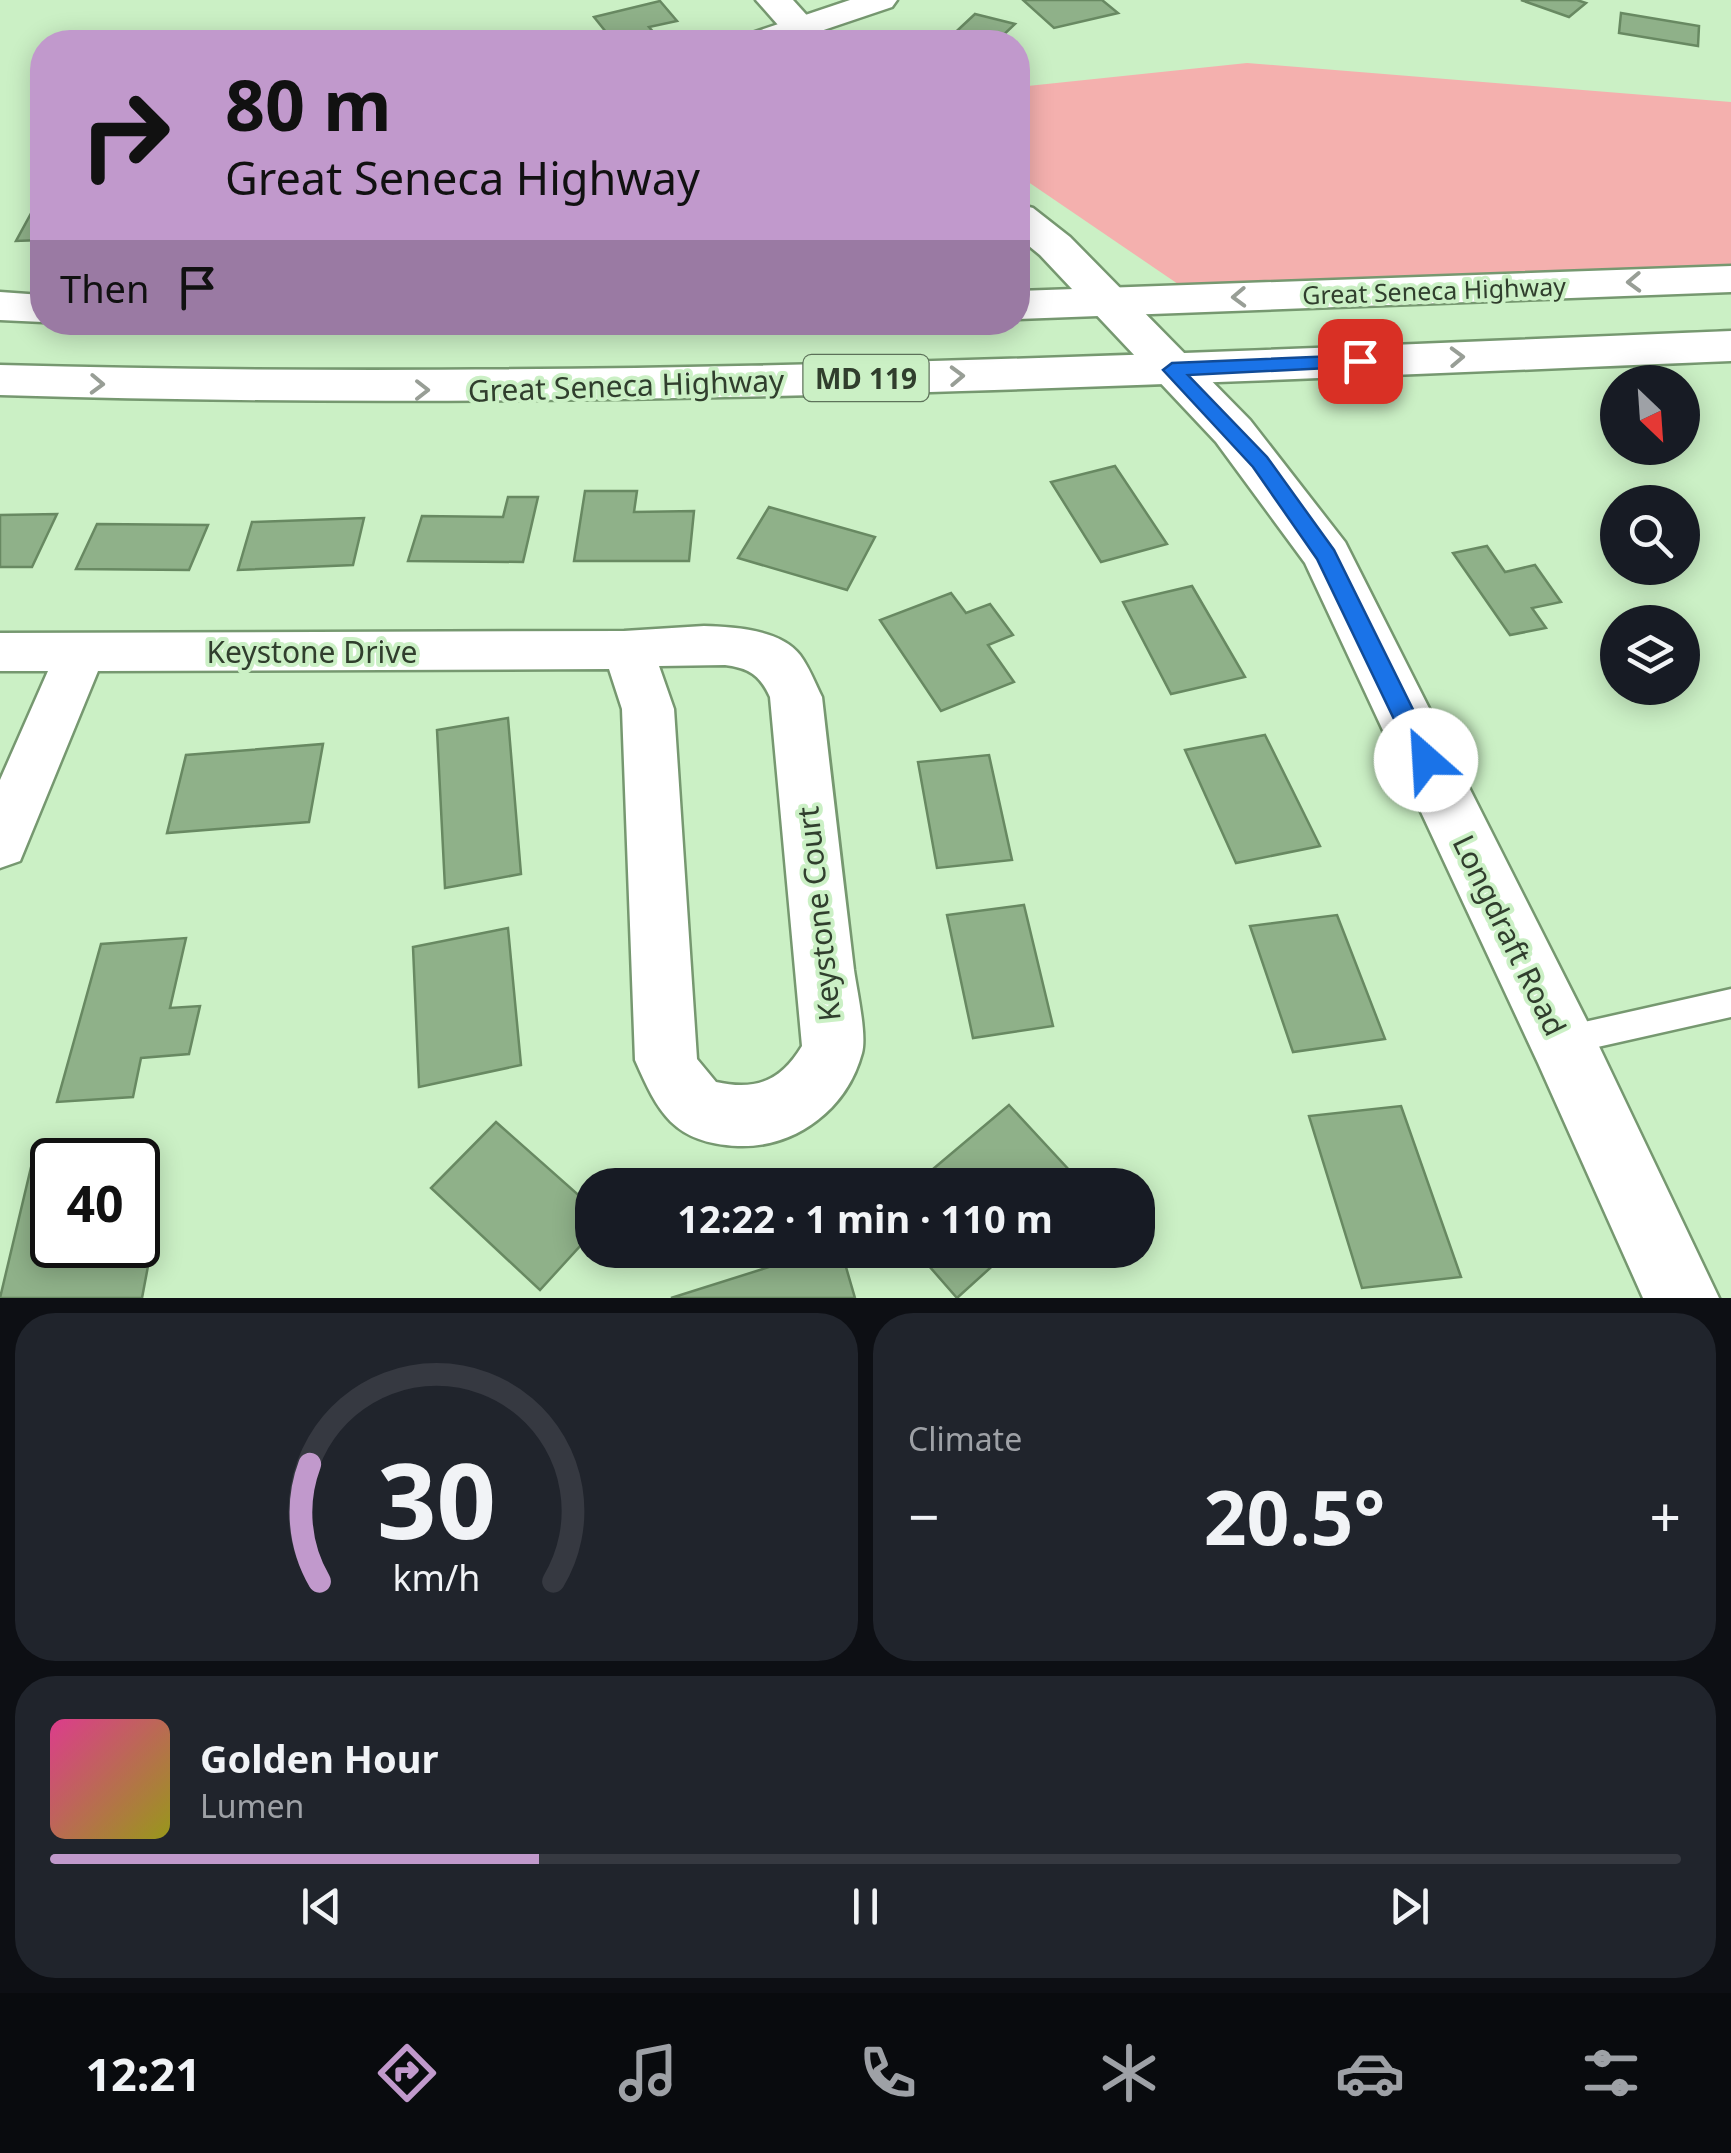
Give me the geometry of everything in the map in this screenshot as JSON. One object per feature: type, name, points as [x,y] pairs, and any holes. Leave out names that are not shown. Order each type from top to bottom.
[{"type":"main road","points":[[773,0],[801,30]]},
{"type":"main road","name":"Longdraft Road","points":[[1030,226],[1055,246],[1260,462],[1326,556],[1562,1041],[1681,1298]]},
{"type":"main road","name":"Great Seneca Highway","points":[[1030,305],[1731,278]]},
{"type":"main road","points":[[0,306],[30,307]]},
{"type":"main road","name":"Great Seneca Highway","points":[[0,380],[230,389],[480,390],[1172,370],[1731,346]]},
{"type":"street","points":[[817,30],[881,0]]},
{"type":"street","name":"Keystone Court","points":[[725,645],[764,654],[780,666],[796,697],[833,1050],[818,1080],[794,1102],[767,1113],[715,1114],[685,1096],[666,1060],[648,709],[640,678],[624,650],[725,645]]},
{"type":"street","name":"Keystone Drive","points":[[0,652],[624,650]]},
{"type":"street","points":[[0,844],[80,652]]},
{"type":"lane","points":[[1562,1041],[1731,1003]]},
{"type":"shaded area","points":[[1247,63],[1731,102],[1731,279],[1200,299],[1030,183],[1030,86]]},
{"type":"building","points":[[1023,0],[1102,0],[1118,13],[1054,28]]},
{"type":"building","points":[[1521,0],[1577,0],[1586,3],[1569,17]]},
{"type":"building","points":[[660,1],[677,21],[649,27],[652,30],[604,30],[594,17]]},
{"type":"building","points":[[1621,13],[1699,26],[1698,46],[1619,33]]},
{"type":"building","points":[[975,14],[1015,24],[1009,30],[958,30]]},
{"type":"building","points":[[30,215],[30,240],[16,241]]},
{"type":"building","points":[[1115,466],[1167,544],[1101,562],[1051,482]]},
{"type":"building","points":[[585,491],[637,491],[634,512],[694,511],[689,561],[574,561]]},
{"type":"building","points":[[508,497],[538,497],[523,562],[408,561],[422,516],[503,517]]},
{"type":"building","points":[[769,507],[875,537],[847,590],[738,558]]},
{"type":"building","points":[[57,514],[32,567],[0,567],[0,515]]},
{"type":"building","points":[[364,518],[353,565],[238,570],[252,522]]},
{"type":"building","points":[[97,524],[208,525],[189,570],[76,569]]},
{"type":"building","points":[[1487,546],[1505,572],[1535,565],[1561,602],[1532,608],[1546,628],[1510,635],[1453,553]]},
{"type":"building","points":[[1192,586],[1245,677],[1171,694],[1123,602]]},
{"type":"building","points":[[951,593],[966,613],[990,604],[1013,635],[988,645],[1014,682],[941,711],[880,620]]},
{"type":"building","points":[[508,718],[521,874],[445,888],[437,730]]},
{"type":"building","points":[[1265,735],[1320,846],[1236,863],[1185,750]]},
{"type":"building","points":[[323,744],[309,822],[167,833],[186,755]]},
{"type":"building","points":[[989,755],[1012,860],[937,868],[918,762]]},
{"type":"building","points":[[1024,905],[1053,1026],[973,1038],[947,915]]},
{"type":"building","points":[[1337,915],[1385,1039],[1293,1052],[1250,926]]},
{"type":"building","points":[[508,928],[521,1065],[419,1087],[413,947]]},
{"type":"building","points":[[186,938],[170,1008],[200,1006],[189,1054],[141,1058],[133,1097],[57,1102],[101,944]]},
{"type":"building","points":[[1009,1105],[1067,1168],[934,1168]]},
{"type":"building","points":[[1401,1106],[1461,1277],[1362,1288],[1309,1116]]},
{"type":"building","points":[[496,1122],[575,1192],[575,1252],[540,1290],[431,1188]]},
{"type":"building","points":[[30,1172],[30,1268],[148,1268],[142,1298],[0,1298]]},
{"type":"building","points":[[766,1268],[846,1268],[855,1298],[671,1298]]},
{"type":"building","points":[[931,1268],[990,1268],[957,1298]]},
{"type":"route","points":[[1360,361],[1172,370],[1260,462],[1326,556],[1426,760]]}]
